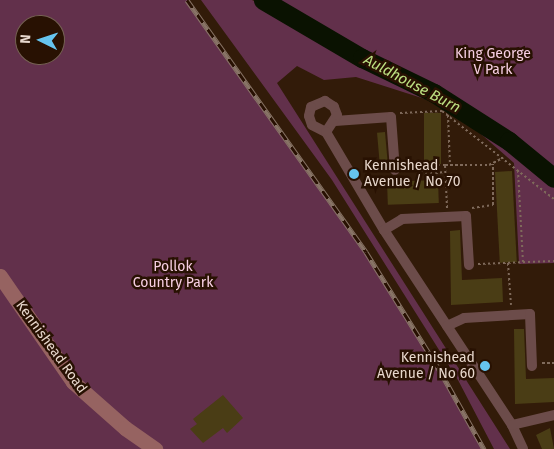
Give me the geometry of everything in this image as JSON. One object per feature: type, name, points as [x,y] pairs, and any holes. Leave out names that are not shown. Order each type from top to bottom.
[{"type":"street","points":[[326,132],[335,121],[334,107],[325,101],[311,107],[309,116],[312,125],[326,132],[384,230],[512,424],[523,449]]},
{"type":"street","points":[[335,121],[391,117],[395,170]]},
{"type":"street","points":[[384,230],[402,219],[466,216],[468,265]]},
{"type":"street","name":"Kennishead Road","points":[[0,276],[73,382],[125,428],[155,449]]},
{"type":"street","points":[[447,326],[464,318],[530,314],[532,365]]},
{"type":"street","points":[[512,424],[554,415]]},
{"type":"path","points":[[391,117],[405,110],[442,111],[554,199]]},
{"type":"path","points":[[448,115],[450,165]]},
{"type":"path","points":[[421,170],[426,165],[493,164],[503,158]]},
{"type":"path","points":[[466,216],[468,208],[493,206],[493,164]]},
{"type":"path","points":[[445,165],[448,217]]},
{"type":"path","points":[[395,170],[421,170],[425,174],[445,172]]},
{"type":"path","points":[[518,170],[523,262]]},
{"type":"path","points":[[468,265],[554,261]]},
{"type":"path","points":[[508,263],[512,315]]},
{"type":"path","points":[[532,365],[554,363]]},
{"type":"green space","name":"Pollok Country Park","points":[[0,0],[187,0],[366,252],[440,371],[484,449],[0,449]]},
{"type":"green space","name":"King George V Park","points":[[201,0],[252,0],[339,51],[442,102],[375,57],[272,0],[554,0],[554,263],[519,264],[514,163],[450,107],[356,77],[324,80],[297,66],[277,83],[510,449],[494,449],[458,380],[332,180]]},
{"type":"building","points":[[424,113],[441,113],[441,164],[424,164]]},
{"type":"building","points":[[385,132],[388,170],[380,171],[377,133]]},
{"type":"building","points":[[512,171],[517,262],[500,263],[495,172]]},
{"type":"building","points":[[438,180],[439,203],[388,205],[387,182]]},
{"type":"building","points":[[460,230],[462,280],[502,278],[503,302],[451,305],[450,231]]},
{"type":"building","points":[[514,329],[524,329],[526,379],[554,378],[554,402],[515,404]]},
{"type":"building","points":[[223,395],[243,418],[227,433],[223,428],[203,443],[190,429],[197,424],[193,419]]},
{"type":"building","points":[[550,428],[554,449],[542,449],[536,435]]},
{"type":"waterway","name":"Auldhouse Burn","points":[[263,0],[362,58],[434,93],[509,141],[554,178]]},
{"type":"railway","points":[[187,0],[366,252],[440,371],[484,449]]},
{"type":"place","name":"Kennishead Avenue / No 70","points":[[354,174]]},
{"type":"place","name":"Kennishead Avenue / No 60","points":[[485,366]]}]
